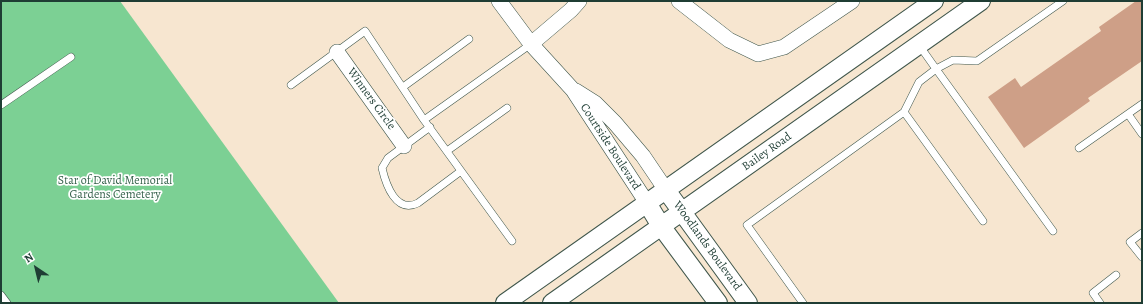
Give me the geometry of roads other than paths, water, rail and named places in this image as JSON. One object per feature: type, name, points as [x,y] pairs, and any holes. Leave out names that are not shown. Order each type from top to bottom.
[{"type":"street","name":"Courtside Boulevard","points":[[499,1],[530,44],[573,90],[647,203]]},
{"type":"street","points":[[530,44],[571,10],[579,1]]},
{"type":"street","points":[[679,1],[729,40],[758,54],[784,47],[852,1]]},
{"type":"street","points":[[505,303],[934,1]]},
{"type":"street","name":"Bailey Road","points":[[552,303],[981,1]]},
{"type":"street","name":"Winners Circle","points":[[337,52],[404,146]]},
{"type":"street","name":"Courtside Boulevard","points":[[573,90],[595,103],[615,123],[643,156],[666,190]]},
{"type":"street","name":"Woodlands Boulevard","points":[[666,190],[748,303]]},
{"type":"street","name":"Woodlands Boulevard","points":[[647,203],[718,303]]},
{"type":"lane","points":[[804,303],[747,225],[904,112],[919,82],[936,69],[953,60],[977,61],[1064,1]]},
{"type":"lane","points":[[291,85],[365,31],[403,86],[424,120],[512,241]]},
{"type":"lane","points":[[403,86],[469,39]]},
{"type":"lane","points":[[424,120],[530,44]]},
{"type":"lane","points":[[919,45],[1053,231]]},
{"type":"lane","points":[[1,105],[71,56]]},
{"type":"lane","points":[[1079,148],[1142,104]]},
{"type":"lane","points":[[447,151],[507,108]]},
{"type":"lane","points":[[904,112],[983,221]]},
{"type":"lane","points":[[1128,114],[1142,134]]},
{"type":"lane","points":[[430,127],[388,158],[382,168],[385,183],[394,197],[402,204],[411,206],[418,203],[461,171]]},
{"type":"lane","points":[[1142,234],[1130,242],[1142,258]]},
{"type":"lane","points":[[1100,303],[1092,293],[1116,275]]},
{"type":"lane","points":[[1,295],[6,303]]},
{"type":"park label","name":"Star of David Memorial Gardens Cemetery","points":[[115,188]]}]
